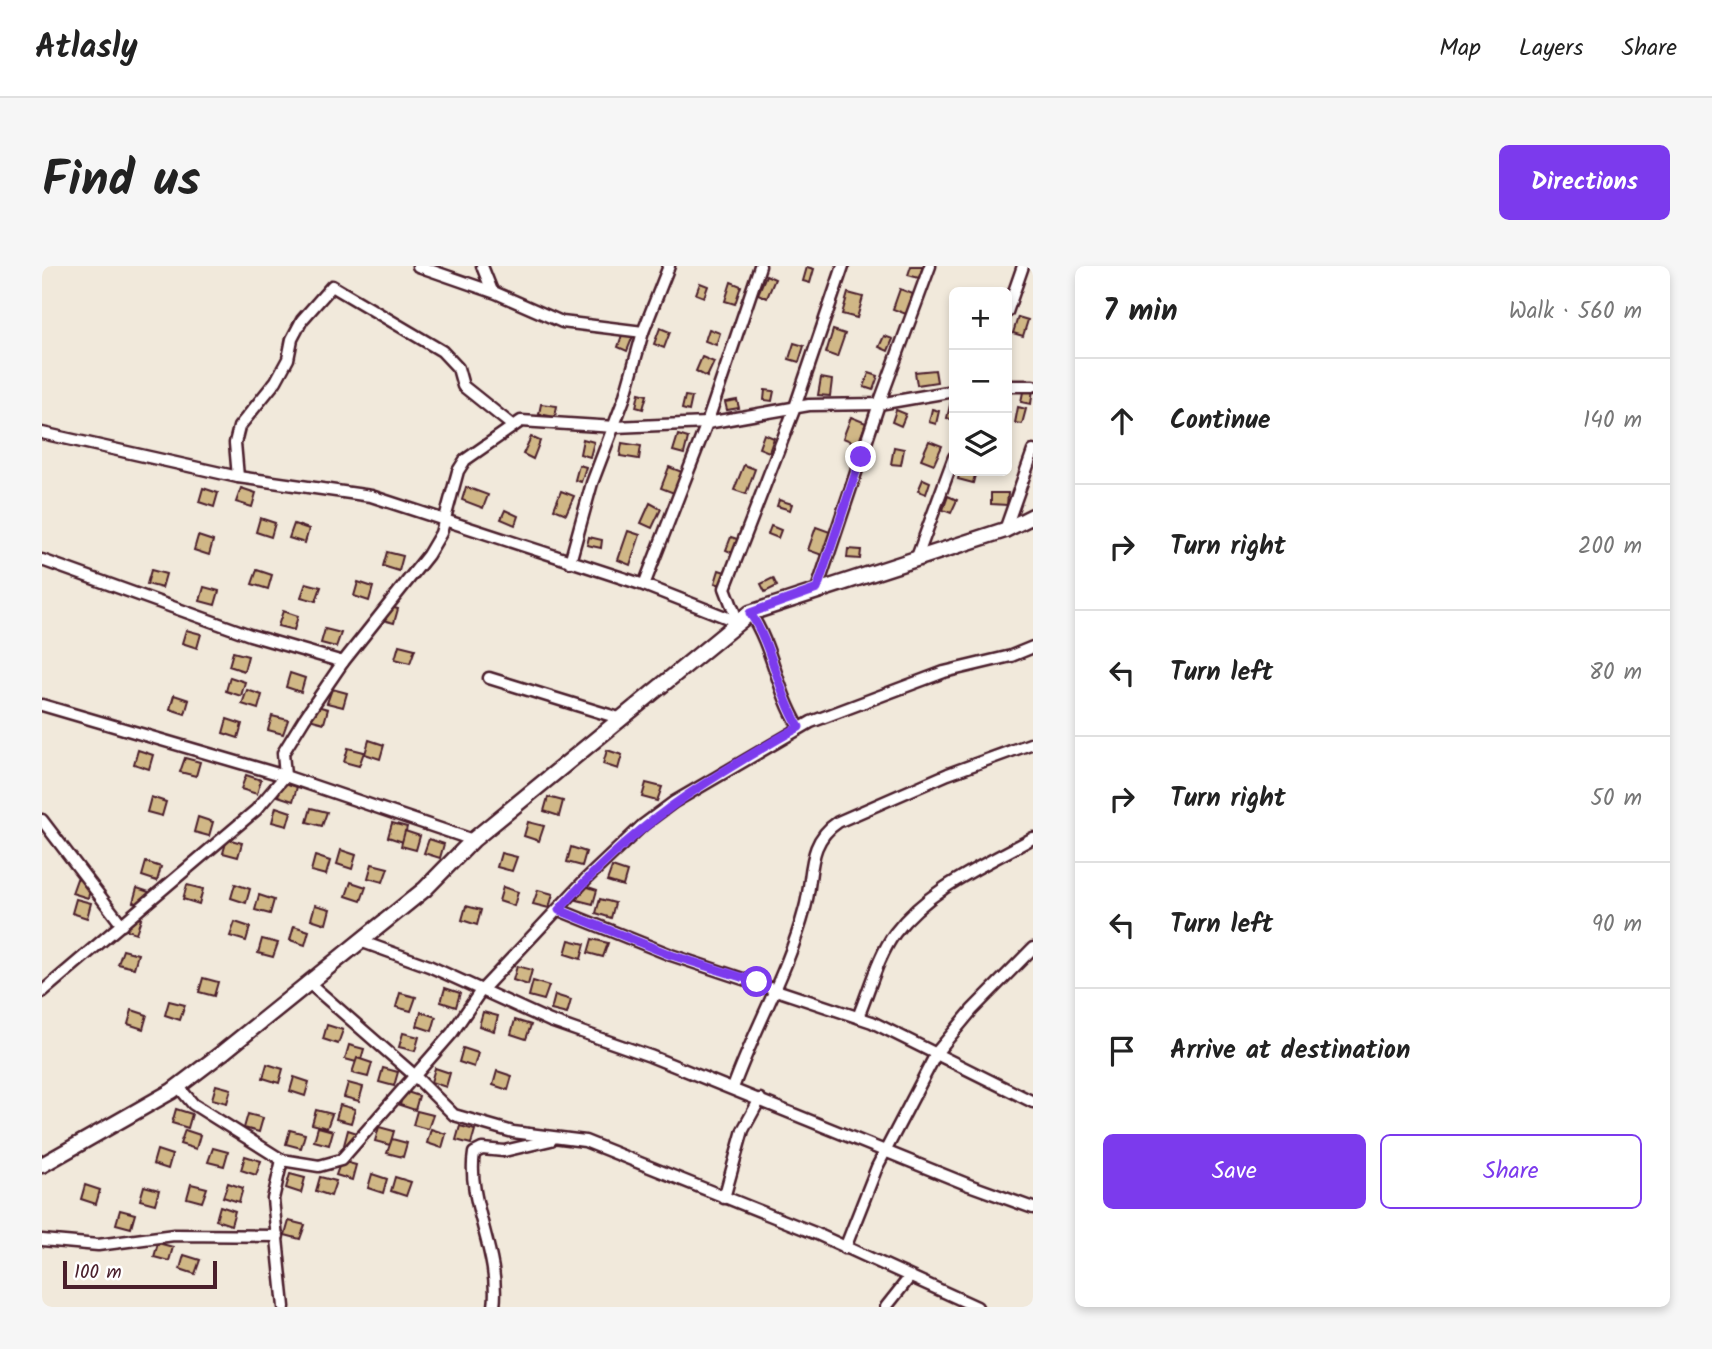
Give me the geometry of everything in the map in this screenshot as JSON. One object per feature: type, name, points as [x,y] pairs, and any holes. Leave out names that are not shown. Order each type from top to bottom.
[{"type":"street","points":[[418,266],[492,291],[562,322],[643,332]]},
{"type":"street","points":[[482,266],[492,291]]},
{"type":"street","points":[[570,562],[592,483],[615,427],[643,332],[669,266]]},
{"type":"street","points":[[643,585],[707,423],[760,266]]},
{"type":"street","points":[[744,617],[725,588],[794,410],[843,266]]},
{"type":"street","points":[[817,589],[878,404],[930,266]]},
{"type":"street","points":[[1012,298],[1023,266]]},
{"type":"street","points":[[238,477],[235,443],[239,427],[276,380],[288,359],[292,339],[302,320],[332,286],[442,351],[458,368],[463,387],[513,426]]},
{"type":"street","points":[[1012,386],[1033,386]]},
{"type":"street","points":[[42,992],[256,810],[285,776],[284,752],[343,662],[428,555],[445,522],[458,471],[465,460],[513,426],[522,421],[615,427],[707,423],[794,410],[809,405],[878,404],[949,392]]},
{"type":"street","points":[[42,433],[238,477],[371,496],[744,617],[760,629],[785,704],[799,727]]},
{"type":"street","points":[[1005,530],[1033,451]]},
{"type":"street","points":[[918,557],[949,471]]},
{"type":"street","points":[[42,1165],[178,1086],[425,888],[473,840],[744,617],[817,589],[1005,530],[1033,516]]},
{"type":"street","points":[[42,561],[250,635],[343,662]]},
{"type":"street","points":[[178,1086],[193,1104],[282,1160],[319,1166],[341,1160],[413,1074],[452,1033],[480,992],[595,870],[664,809],[799,727],[867,698],[944,672],[1011,656],[1033,647]]},
{"type":"street","points":[[489,678],[622,719]]},
{"type":"street","points":[[42,705],[285,776],[473,840]]},
{"type":"street","points":[[733,1088],[750,1041],[778,990],[805,908],[811,882],[809,870],[824,831],[838,822],[948,774],[1033,743]]},
{"type":"street","points":[[42,820],[122,925]]},
{"type":"street","points":[[858,1017],[894,934],[918,908],[948,885],[1033,838]]},
{"type":"street","points":[[559,910],[671,955],[858,1017],[937,1052],[1033,1101]]},
{"type":"street","points":[[360,941],[429,966],[480,992],[550,1021],[733,1088],[1033,1208]]},
{"type":"street","points":[[845,1248],[886,1151],[937,1052],[972,1010],[1033,948]]},
{"type":"street","points":[[309,983],[413,1074],[454,1115],[513,1132],[585,1141],[845,1248],[976,1307]]},
{"type":"street","points":[[724,1199],[743,1130],[760,1099]]},
{"type":"street","points":[[494,1307],[496,1291],[493,1263],[470,1173],[474,1153],[482,1149],[504,1151],[558,1138]]},
{"type":"street","points":[[282,1160],[273,1199],[284,1307]]},
{"type":"street","points":[[42,1240],[98,1245],[174,1235],[278,1236]]},
{"type":"street","points":[[886,1307],[909,1278]]},
{"type":"building","points":[[911,266],[923,266],[919,278],[908,275]]},
{"type":"building","points":[[807,267],[814,269],[810,283],[803,281]]},
{"type":"building","points":[[766,275],[775,279],[767,298],[758,294]]},
{"type":"building","points":[[731,282],[741,286],[735,304],[725,301]]},
{"type":"building","points":[[700,283],[708,286],[704,297],[696,294]]},
{"type":"building","points":[[900,289],[913,294],[906,314],[893,309]]},
{"type":"building","points":[[848,293],[863,297],[857,318],[842,314]]},
{"type":"building","points":[[1018,317],[1028,320],[1023,336],[1013,333]]},
{"type":"building","points":[[660,328],[670,332],[664,348],[654,344]]},
{"type":"building","points":[[709,329],[720,333],[716,345],[705,341]]},
{"type":"building","points":[[833,330],[845,334],[837,357],[826,353]]},
{"type":"building","points":[[623,332],[633,336],[627,351],[618,347]]},
{"type":"building","points":[[884,336],[893,339],[888,351],[879,347]]},
{"type":"building","points":[[794,343],[804,346],[799,362],[789,359]]},
{"type":"building","points":[[702,357],[714,362],[707,377],[696,371]]},
{"type":"building","points":[[935,370],[937,382],[917,385],[915,372]]},
{"type":"building","points":[[869,373],[878,376],[873,390],[864,387]]},
{"type":"building","points":[[821,378],[832,380],[830,396],[818,395]]},
{"type":"building","points":[[1024,387],[1033,389],[1031,404],[1021,402]]},
{"type":"building","points":[[765,390],[774,391],[772,401],[764,400]]},
{"type":"building","points":[[639,393],[647,395],[643,409],[636,407]]},
{"type":"building","points":[[685,396],[692,397],[689,411],[682,409]]},
{"type":"building","points":[[737,400],[739,408],[727,410],[725,402]]},
{"type":"building","points":[[541,404],[557,406],[555,417],[539,414]]},
{"type":"building","points":[[1018,407],[1026,409],[1022,424],[1015,423]]},
{"type":"building","points":[[932,409],[939,411],[936,424],[929,422]]},
{"type":"building","points":[[896,410],[906,414],[901,426],[892,422]]},
{"type":"building","points":[[851,417],[866,423],[858,444],[843,438]]},
{"type":"building","points":[[764,434],[774,438],[769,452],[759,448]]},
{"type":"building","points":[[678,435],[688,438],[684,454],[673,451]]},
{"type":"building","points":[[531,437],[540,441],[533,459],[523,454]]},
{"type":"building","points":[[583,439],[594,442],[590,457],[580,454]]},
{"type":"building","points":[[929,441],[942,446],[934,464],[921,459]]},
{"type":"building","points":[[622,443],[641,446],[639,459],[620,456]]},
{"type":"building","points":[[894,447],[904,449],[901,465],[891,464]]},
{"type":"building","points":[[579,465],[586,467],[581,482],[575,480]]},
{"type":"building","points":[[744,465],[755,469],[746,494],[734,490]]},
{"type":"building","points":[[669,467],[682,472],[674,493],[661,488]]},
{"type":"building","points":[[959,476],[975,476],[973,483],[958,479]]},
{"type":"building","points":[[923,479],[930,482],[926,494],[918,491]]},
{"type":"building","points":[[466,487],[488,495],[483,508],[462,500]]},
{"type":"building","points":[[203,488],[218,493],[214,507],[199,502]]},
{"type":"building","points":[[241,488],[256,493],[252,507],[236,502]]},
{"type":"building","points":[[561,491],[574,496],[566,514],[554,509]]},
{"type":"building","points":[[991,493],[1008,493],[1007,505],[991,504]]},
{"type":"building","points":[[948,496],[957,500],[951,513],[943,510]]},
{"type":"building","points":[[779,500],[792,504],[790,510],[777,506]]},
{"type":"building","points":[[650,503],[661,509],[652,528],[641,523]]},
{"type":"building","points":[[505,510],[518,516],[515,525],[501,519]]},
{"type":"building","points":[[260,518],[275,523],[271,537],[256,532]]},
{"type":"building","points":[[294,524],[309,529],[305,543],[289,538]]},
{"type":"building","points":[[771,526],[781,530],[778,538],[768,534]]},
{"type":"building","points":[[816,527],[830,532],[822,555],[808,550]]},
{"type":"building","points":[[628,531],[640,535],[630,565],[618,560]]},
{"type":"building","points":[[198,536],[213,541],[209,555],[194,550]]},
{"type":"building","points":[[589,537],[602,540],[601,548],[587,545]]},
{"type":"building","points":[[731,537],[740,540],[735,554],[726,550]]},
{"type":"building","points":[[848,549],[861,550],[860,559],[847,558]]},
{"type":"building","points":[[387,552],[403,556],[399,571],[383,566]]},
{"type":"building","points":[[151,570],[166,574],[162,588],[147,584]]},
{"type":"building","points":[[257,570],[272,575],[268,589],[252,584]]},
{"type":"building","points":[[719,570],[728,573],[724,586],[715,583]]},
{"type":"building","points":[[773,578],[777,586],[765,592],[761,584]]},
{"type":"building","points":[[358,582],[373,587],[369,601],[354,596]]},
{"type":"building","points":[[306,583],[321,587],[316,601],[301,597]]},
{"type":"building","points":[[204,587],[219,591],[215,605],[200,601]]},
{"type":"building","points":[[383,605],[398,609],[394,623],[379,619]]},
{"type":"building","points":[[283,611],[298,616],[294,630],[278,626]]},
{"type":"building","points":[[325,629],[341,633],[336,647],[321,643]]},
{"type":"building","points":[[186,630],[201,634],[197,648],[182,643]]},
{"type":"building","points":[[399,645],[415,649],[410,663],[395,659]]},
{"type":"building","points":[[233,652],[248,656],[244,671],[229,666]]},
{"type":"building","points":[[290,673],[305,678],[301,692],[286,687]]},
{"type":"building","points":[[230,677],[245,682],[241,696],[226,691]]},
{"type":"building","points":[[332,689],[347,693],[343,707],[327,703]]},
{"type":"building","points":[[247,690],[262,695],[258,709],[242,704]]},
{"type":"building","points":[[174,695],[189,700],[185,714],[170,709]]},
{"type":"building","points":[[313,705],[328,709],[324,723],[309,719]]},
{"type":"building","points":[[272,716],[288,720],[283,734],[268,730]]},
{"type":"building","points":[[227,719],[242,724],[238,738],[223,733]]},
{"type":"building","points":[[369,740],[384,745],[380,759],[365,754]]},
{"type":"building","points":[[348,748],[364,752],[359,766],[344,762]]},
{"type":"building","points":[[138,750],[153,755],[149,769],[134,764]]},
{"type":"building","points":[[607,750],[622,755],[618,769],[603,764]]},
{"type":"building","points":[[185,758],[200,762],[196,776],[180,772]]},
{"type":"building","points":[[246,775],[261,780],[257,794],[241,789]]},
{"type":"building","points":[[282,782],[297,787],[293,801],[278,796]]},
{"type":"building","points":[[646,783],[662,787],[657,801],[642,797]]},
{"type":"building","points":[[151,797],[166,802],[162,816],[147,812]]},
{"type":"building","points":[[548,797],[563,801],[559,816],[544,811]]},
{"type":"building","points":[[276,807],[291,812],[287,826],[272,822]]},
{"type":"building","points":[[311,808],[327,812],[322,826],[307,822]]},
{"type":"building","points":[[198,817],[213,822],[209,836],[194,832]]},
{"type":"building","points":[[528,822],[544,826],[539,841],[524,836]]},
{"type":"building","points":[[392,823],[407,827],[403,842],[388,837]]},
{"type":"building","points":[[405,831],[420,836],[416,850],[401,846]]},
{"type":"building","points":[[227,839],[242,843],[238,857],[223,853]]},
{"type":"building","points":[[429,839],[444,844],[440,858],[424,853]]},
{"type":"building","points":[[571,847],[586,852],[582,866],[567,862]]},
{"type":"building","points":[[341,850],[356,855],[352,869],[337,864]]},
{"type":"building","points":[[501,853],[517,857],[512,871],[497,867]]},
{"type":"building","points":[[315,856],[330,861],[326,875],[311,871]]},
{"type":"building","points":[[146,862],[161,867],[157,881],[142,876]]},
{"type":"building","points":[[372,864],[388,868],[383,882],[368,878]]},
{"type":"building","points":[[612,867],[627,872],[623,886],[607,881]]},
{"type":"building","points":[[77,879],[92,883],[88,898],[72,893]]},
{"type":"building","points":[[351,882],[366,887],[361,901],[346,896]]},
{"type":"building","points":[[235,884],[250,889],[246,903],[231,898]]},
{"type":"building","points":[[187,885],[203,889],[199,904],[183,899]]},
{"type":"building","points":[[582,885],[597,890],[593,904],[577,900]]},
{"type":"building","points":[[503,887],[518,892],[514,906],[499,901]]},
{"type":"building","points":[[137,888],[152,893],[148,907],[133,902]]},
{"type":"building","points":[[538,890],[553,894],[549,908],[533,904]]},
{"type":"building","points":[[259,895],[274,900],[270,914],[255,910]]},
{"type":"building","points":[[76,899],[91,903],[87,918],[72,913]]},
{"type":"building","points":[[600,899],[615,903],[611,918],[596,913]]},
{"type":"building","points":[[315,905],[330,909],[326,924],[311,919]]},
{"type":"building","points":[[466,906],[481,910],[477,925],[462,920]]},
{"type":"building","points":[[126,914],[141,919],[136,933],[121,928]]},
{"type":"building","points":[[235,922],[250,927],[246,941],[230,936]]},
{"type":"building","points":[[294,926],[309,931],[305,945],[290,940]]},
{"type":"building","points":[[262,939],[278,943],[273,957],[258,953]]},
{"type":"building","points":[[592,939],[608,943],[603,957],[588,953]]},
{"type":"building","points":[[569,940],[585,944],[581,959],[565,954]]},
{"type":"building","points":[[123,950],[138,954],[134,968],[118,964]]},
{"type":"building","points":[[517,966],[532,970],[528,985],[513,980]]},
{"type":"building","points":[[203,978],[218,982],[214,996],[199,992]]},
{"type":"building","points":[[533,981],[549,986],[544,1000],[529,996]]},
{"type":"building","points":[[445,988],[460,993],[456,1007],[441,1002]]},
{"type":"building","points":[[400,993],[416,997],[411,1011],[396,1007]]},
{"type":"building","points":[[555,995],[571,1000],[567,1014],[551,1010]]},
{"type":"building","points":[[169,1001],[185,1005],[180,1020],[165,1015]]},
{"type":"building","points":[[132,1010],[147,1015],[143,1029],[128,1024]]},
{"type":"building","points":[[421,1012],[436,1017],[432,1031],[417,1026]]},
{"type":"building","points":[[483,1012],[498,1016],[494,1031],[479,1026]]},
{"type":"building","points":[[515,1020],[531,1025],[526,1039],[511,1034]]},
{"type":"building","points":[[327,1025],[343,1030],[338,1044],[323,1039]]},
{"type":"building","points":[[403,1033],[419,1037],[415,1051],[399,1047]]},
{"type":"building","points":[[349,1045],[364,1049],[360,1063],[345,1059]]},
{"type":"building","points":[[463,1048],[478,1053],[474,1067],[459,1062]]},
{"type":"building","points":[[357,1058],[372,1063],[368,1077],[352,1073]]},
{"type":"building","points":[[267,1064],[283,1069],[279,1083],[263,1078]]},
{"type":"building","points":[[383,1068],[398,1072],[394,1086],[379,1082]]},
{"type":"building","points":[[435,1068],[450,1073],[446,1087],[431,1082]]},
{"type":"building","points":[[497,1071],[512,1076],[508,1090],[493,1085]]},
{"type":"building","points":[[294,1077],[309,1082],[305,1096],[290,1091]]},
{"type":"building","points":[[348,1083],[363,1087],[359,1101],[344,1097]]},
{"type":"building","points":[[216,1085],[231,1089],[227,1103],[212,1099]]},
{"type":"building","points":[[404,1091],[419,1096],[415,1110],[400,1105]]},
{"type":"building","points":[[340,1105],[355,1109],[351,1123],[336,1119]]},
{"type":"building","points":[[176,1109],[192,1114],[188,1128],[172,1123]]},
{"type":"building","points":[[316,1110],[332,1114],[327,1128],[312,1124]]},
{"type":"building","points":[[417,1111],[433,1115],[428,1129],[413,1125]]},
{"type":"building","points":[[248,1114],[263,1118],[259,1132],[244,1128]]},
{"type":"building","points":[[460,1126],[475,1130],[471,1144],[456,1140]]},
{"type":"building","points":[[318,1127],[333,1131],[329,1145],[314,1141]]},
{"type":"building","points":[[379,1127],[394,1131],[390,1145],[375,1141]]},
{"type":"building","points":[[431,1129],[446,1134],[442,1148],[427,1143]]},
{"type":"building","points":[[185,1130],[200,1135],[196,1149],[180,1144]]},
{"type":"building","points":[[290,1130],[305,1134],[301,1148],[286,1144]]},
{"type":"building","points":[[348,1130],[363,1135],[359,1149],[344,1145]]},
{"type":"building","points":[[392,1139],[407,1143],[403,1157],[387,1153]]},
{"type":"building","points":[[213,1148],[228,1152],[224,1166],[208,1162]]},
{"type":"building","points":[[157,1150],[172,1155],[168,1169],[153,1164]]},
{"type":"building","points":[[245,1156],[261,1161],[256,1175],[241,1170]]},
{"type":"building","points":[[341,1161],[356,1165],[352,1180],[336,1175]]},
{"type":"building","points":[[290,1174],[305,1178],[301,1193],[286,1188]]},
{"type":"building","points":[[372,1174],[387,1179],[383,1193],[368,1188]]},
{"type":"building","points":[[320,1177],[336,1181],[331,1196],[316,1191]]},
{"type":"building","points":[[395,1177],[411,1182],[406,1196],[391,1191]]},
{"type":"building","points":[[228,1183],[243,1188],[239,1202],[223,1197]]},
{"type":"building","points":[[191,1184],[207,1188],[202,1202],[187,1198]]},
{"type":"building","points":[[85,1185],[100,1190],[96,1204],[81,1199]]},
{"type":"building","points":[[144,1186],[159,1190],[155,1204],[140,1200]]},
{"type":"building","points":[[220,1206],[235,1211],[231,1225],[216,1220]]},
{"type":"building","points":[[120,1210],[135,1214],[131,1228],[116,1224]]},
{"type":"building","points":[[289,1221],[305,1225],[300,1239],[285,1235]]},
{"type":"building","points":[[158,1243],[173,1247],[169,1261],[154,1257]]},
{"type":"building","points":[[184,1255],[200,1260],[195,1274],[180,1269]]},
{"type":"route","points":[[757,982],[671,955],[559,910],[586,879],[643,825],[674,802],[799,727],[785,704],[760,629],[750,613],[817,589],[861,457]]}]
